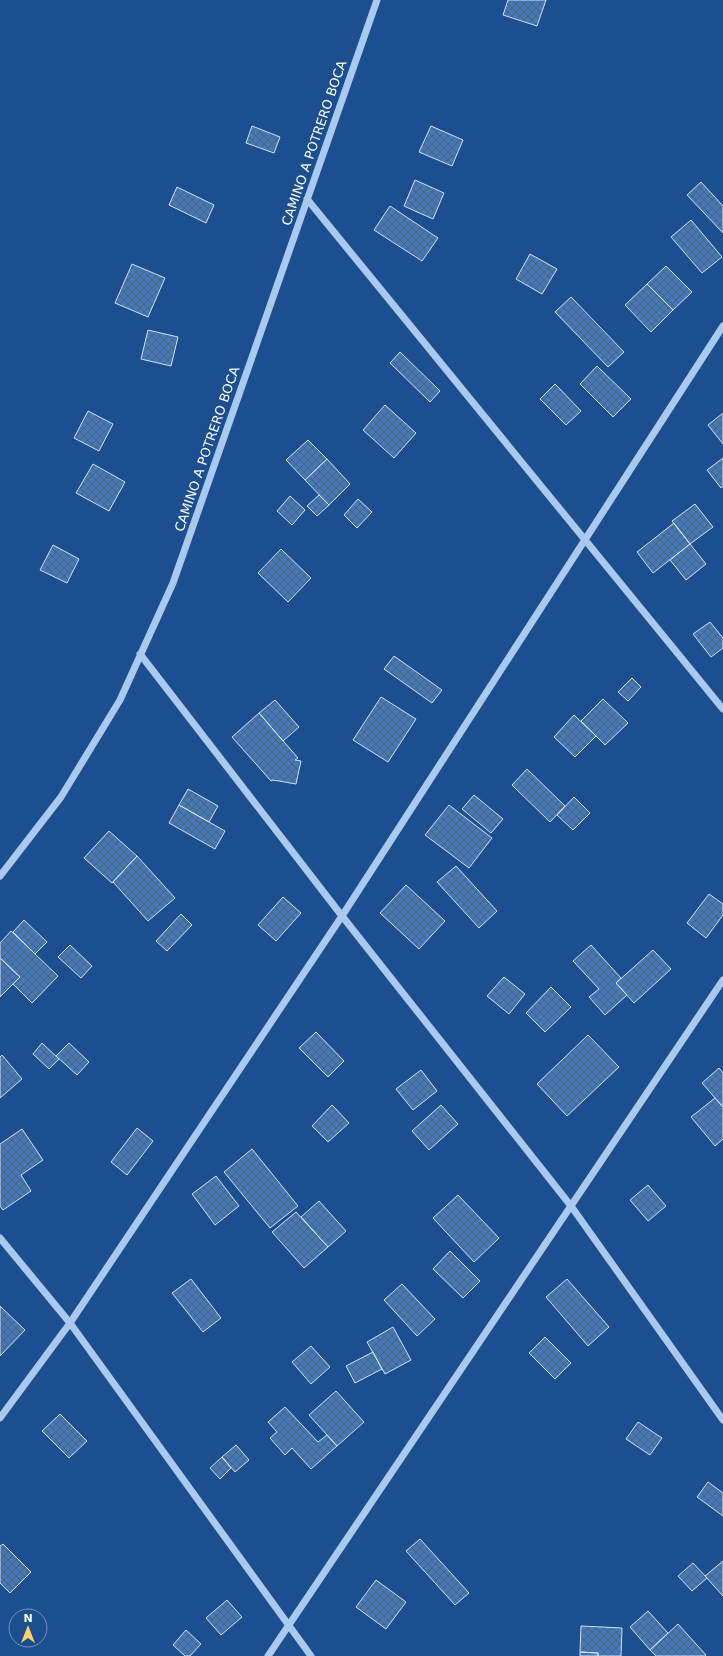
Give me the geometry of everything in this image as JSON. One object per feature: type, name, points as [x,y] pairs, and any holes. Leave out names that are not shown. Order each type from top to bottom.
[{"type":"street","name":"CAMINO A POTRERO BOCA","points":[[0,876],[61,797],[120,700],[173,583],[377,0]]},
{"type":"street","points":[[307,199],[723,709]]},
{"type":"street","points":[[0,1418],[70,1323],[342,916],[586,541],[723,326]]},
{"type":"street","points":[[140,654],[342,916],[571,1206],[723,1420]]},
{"type":"street","points":[[268,1656],[723,980]]},
{"type":"street","points":[[0,1238],[70,1323],[288,1627],[311,1656]]},
{"type":"building","points":[[508,0],[546,0],[537,26],[503,15]]},
{"type":"building","points":[[252,126],[280,137],[274,153],[246,143]]},
{"type":"building","points":[[431,126],[463,140],[452,166],[419,152]]},
{"type":"building","points":[[415,180],[444,193],[433,219],[404,206]]},
{"type":"building","points":[[701,182],[723,206],[723,233],[687,195]]},
{"type":"building","points":[[177,187],[214,205],[206,223],[169,205]]},
{"type":"building","points":[[390,206],[438,238],[422,261],[374,230]]},
{"type":"building","points":[[691,220],[722,257],[702,273],[671,237]]},
{"type":"building","points":[[530,254],[557,269],[542,294],[516,279]]},
{"type":"building","points":[[132,264],[165,278],[148,317],[115,303]]},
{"type":"building","points":[[666,266],[692,292],[673,310],[647,284]]},
{"type":"building","points":[[647,284],[673,310],[651,332],[625,305]]},
{"type":"building","points":[[571,297],[624,352],[608,367],[555,312]]},
{"type":"building","points":[[148,330],[178,337],[171,366],[141,359]]},
{"type":"building","points":[[400,352],[440,391],[430,402],[390,363]]},
{"type":"building","points":[[597,366],[631,399],[613,417],[580,384]]},
{"type":"building","points":[[555,384],[581,411],[566,425],[540,399]]},
{"type":"building","points":[[385,405],[416,433],[394,458],[363,430]]},
{"type":"building","points":[[88,411],[113,424],[99,451],[74,438]]},
{"type":"building","points":[[723,413],[723,444],[708,425]]},
{"type":"building","points":[[308,440],[327,459],[305,480],[286,460]]},
{"type":"building","points":[[723,458],[723,486],[721,488],[707,470]]},
{"type":"building","points":[[327,459],[350,484],[329,505],[305,480]]},
{"type":"building","points":[[93,464],[125,482],[109,511],[76,493]]},
{"type":"building","points":[[319,495],[329,505],[317,516],[307,506]]},
{"type":"building","points":[[290,496],[305,510],[292,525],[277,511]]},
{"type":"building","points":[[358,499],[372,512],[357,528],[344,515]]},
{"type":"building","points":[[695,504],[713,527],[690,544],[672,521]]},
{"type":"building","points":[[674,523],[690,544],[653,573],[637,552]]},
{"type":"building","points":[[690,544],[706,564],[686,580],[670,560]]},
{"type":"building","points":[[53,545],[79,559],[67,583],[40,570]]},
{"type":"building","points":[[281,549],[311,578],[288,602],[258,573]]},
{"type":"building","points":[[710,622],[723,638],[723,648],[711,657],[693,634]]},
{"type":"building","points":[[394,656],[442,690],[432,703],[384,669]]},
{"type":"building","points":[[632,678],[641,687],[628,701],[618,692]]},
{"type":"building","points":[[381,697],[416,719],[388,762],[353,740]]},
{"type":"building","points":[[603,699],[628,723],[605,745],[581,721]]},
{"type":"building","points":[[275,700],[299,727],[283,741],[259,713]]},
{"type":"building","points":[[259,713],[298,758],[295,760],[301,761],[296,784],[273,780],[271,781],[232,737]]},
{"type":"building","points":[[574,715],[596,736],[575,757],[554,737]]},
{"type":"building","points":[[527,769],[565,806],[550,822],[512,785]]},
{"type":"building","points":[[188,789],[218,806],[209,822],[179,805]]},
{"type":"building","points":[[474,795],[503,819],[491,833],[462,809]]},
{"type":"building","points":[[574,797],[590,813],[573,830],[557,815]]},
{"type":"building","points":[[179,805],[225,831],[215,849],[169,823]]},
{"type":"building","points":[[449,805],[492,838],[469,868],[425,835]]},
{"type":"building","points":[[109,831],[137,856],[112,883],[84,858]]},
{"type":"building","points":[[137,856],[175,898],[148,921],[113,882]]},
{"type":"building","points":[[456,866],[497,911],[479,928],[437,882]]},
{"type":"building","points":[[406,885],[445,921],[419,949],[380,913]]},
{"type":"building","points":[[709,894],[723,904],[723,915],[706,938],[687,923]]},
{"type":"building","points":[[283,897],[301,913],[276,941],[258,925]]},
{"type":"building","points":[[181,914],[192,925],[167,951],[156,941]]},
{"type":"building","points":[[24,920],[47,942],[35,954],[13,932]]},
{"type":"building","points":[[11,931],[58,976],[32,1003],[13,984],[20,977],[0,958],[0,943]]},
{"type":"building","points":[[70,945],[92,966],[81,978],[58,957]]},
{"type":"building","points":[[591,945],[621,978],[616,983],[627,995],[605,1015],[589,997],[599,989],[573,961]]},
{"type":"building","points":[[653,950],[671,969],[634,1003],[616,983]]},
{"type":"building","points":[[0,958],[20,977],[0,997]]},
{"type":"building","points":[[504,977],[525,994],[509,1014],[487,996]]},
{"type":"building","points":[[551,987],[571,1007],[545,1032],[526,1013]]},
{"type":"building","points":[[316,1032],[344,1061],[328,1077],[299,1048]]},
{"type":"building","points":[[588,1035],[619,1067],[567,1116],[537,1084]]},
{"type":"building","points":[[42,1043],[59,1059],[49,1069],[33,1054]]},
{"type":"building","points":[[69,1043],[89,1062],[77,1075],[56,1056]]},
{"type":"building","points":[[2,1055],[22,1079],[0,1098],[0,1057]]},
{"type":"building","points":[[719,1068],[723,1073],[723,1107],[702,1083]]},
{"type":"building","points":[[421,1070],[437,1091],[413,1110],[396,1089]]},
{"type":"building","points":[[715,1098],[723,1107],[723,1139],[715,1146],[691,1117]]},
{"type":"building","points":[[332,1105],[349,1123],[328,1142],[312,1126]]},
{"type":"building","points":[[441,1105],[458,1124],[429,1150],[412,1131]]},
{"type":"building","points":[[137,1128],[153,1141],[127,1175],[111,1162]]},
{"type":"building","points":[[22,1129],[43,1160],[21,1175],[31,1191],[3,1210],[0,1206],[0,1144]]},
{"type":"building","points":[[252,1149],[298,1206],[270,1228],[224,1172]]},
{"type":"building","points":[[216,1176],[239,1206],[215,1225],[192,1194]]},
{"type":"building","points":[[648,1185],[666,1206],[648,1221],[630,1200]]},
{"type":"building","points":[[458,1195],[499,1238],[474,1262],[433,1218]]},
{"type":"building","points":[[319,1201],[346,1231],[328,1247],[301,1217]]},
{"type":"building","points":[[296,1212],[328,1247],[304,1268],[272,1232]]},
{"type":"building","points":[[450,1251],[480,1281],[463,1298],[433,1269]]},
{"type":"building","points":[[191,1279],[221,1318],[203,1332],[172,1293]]},
{"type":"building","points":[[567,1279],[609,1327],[588,1346],[546,1297]]},
{"type":"building","points":[[402,1284],[435,1319],[417,1336],[384,1300]]},
{"type":"building","points":[[0,1306],[25,1330],[0,1356]]},
{"type":"building","points":[[393,1327],[411,1360],[385,1374],[367,1342]]},
{"type":"building","points":[[545,1337],[571,1363],[555,1379],[529,1353]]},
{"type":"building","points":[[311,1346],[330,1367],[311,1384],[292,1362]]},
{"type":"building","points":[[373,1352],[382,1369],[355,1383],[346,1366]]},
{"type":"building","points":[[336,1391],[364,1422],[337,1446],[309,1415]]},
{"type":"building","points":[[285,1407],[318,1442],[327,1435],[337,1446],[311,1469],[292,1448],[285,1455],[270,1438],[277,1432],[268,1422]]},
{"type":"building","points":[[60,1414],[87,1441],[69,1458],[42,1431]]},
{"type":"building","points":[[638,1422],[662,1438],[650,1455],[626,1439]]},
{"type":"building","points":[[236,1445],[249,1460],[235,1472],[222,1457]]},
{"type":"building","points":[[222,1457],[231,1468],[220,1479],[210,1468]]},
{"type":"building","points":[[708,1482],[723,1493],[723,1516],[697,1497]]},
{"type":"building","points":[[420,1539],[469,1593],[455,1605],[406,1551]]},
{"type":"building","points":[[3,1544],[31,1572],[10,1593],[0,1583],[0,1546]]},
{"type":"building","points":[[723,1561],[723,1596],[705,1576]]},
{"type":"building","points":[[693,1563],[707,1578],[692,1591],[678,1576]]},
{"type":"building","points":[[376,1580],[406,1602],[386,1629],[356,1607]]},
{"type":"building","points":[[227,1600],[242,1617],[221,1635],[206,1618]]},
{"type":"building","points":[[648,1611],[668,1633],[650,1650],[630,1627]]},
{"type":"building","points":[[678,1624],[706,1655],[705,1656],[656,1656],[650,1650]]},
{"type":"building","points":[[581,1626],[622,1628],[621,1656],[598,1656],[598,1653],[580,1652]]},
{"type":"building","points":[[186,1630],[201,1644],[190,1656],[185,1656],[173,1645]]},
{"type":"building","points":[[580,1652],[598,1653],[598,1656],[580,1656]]}]
